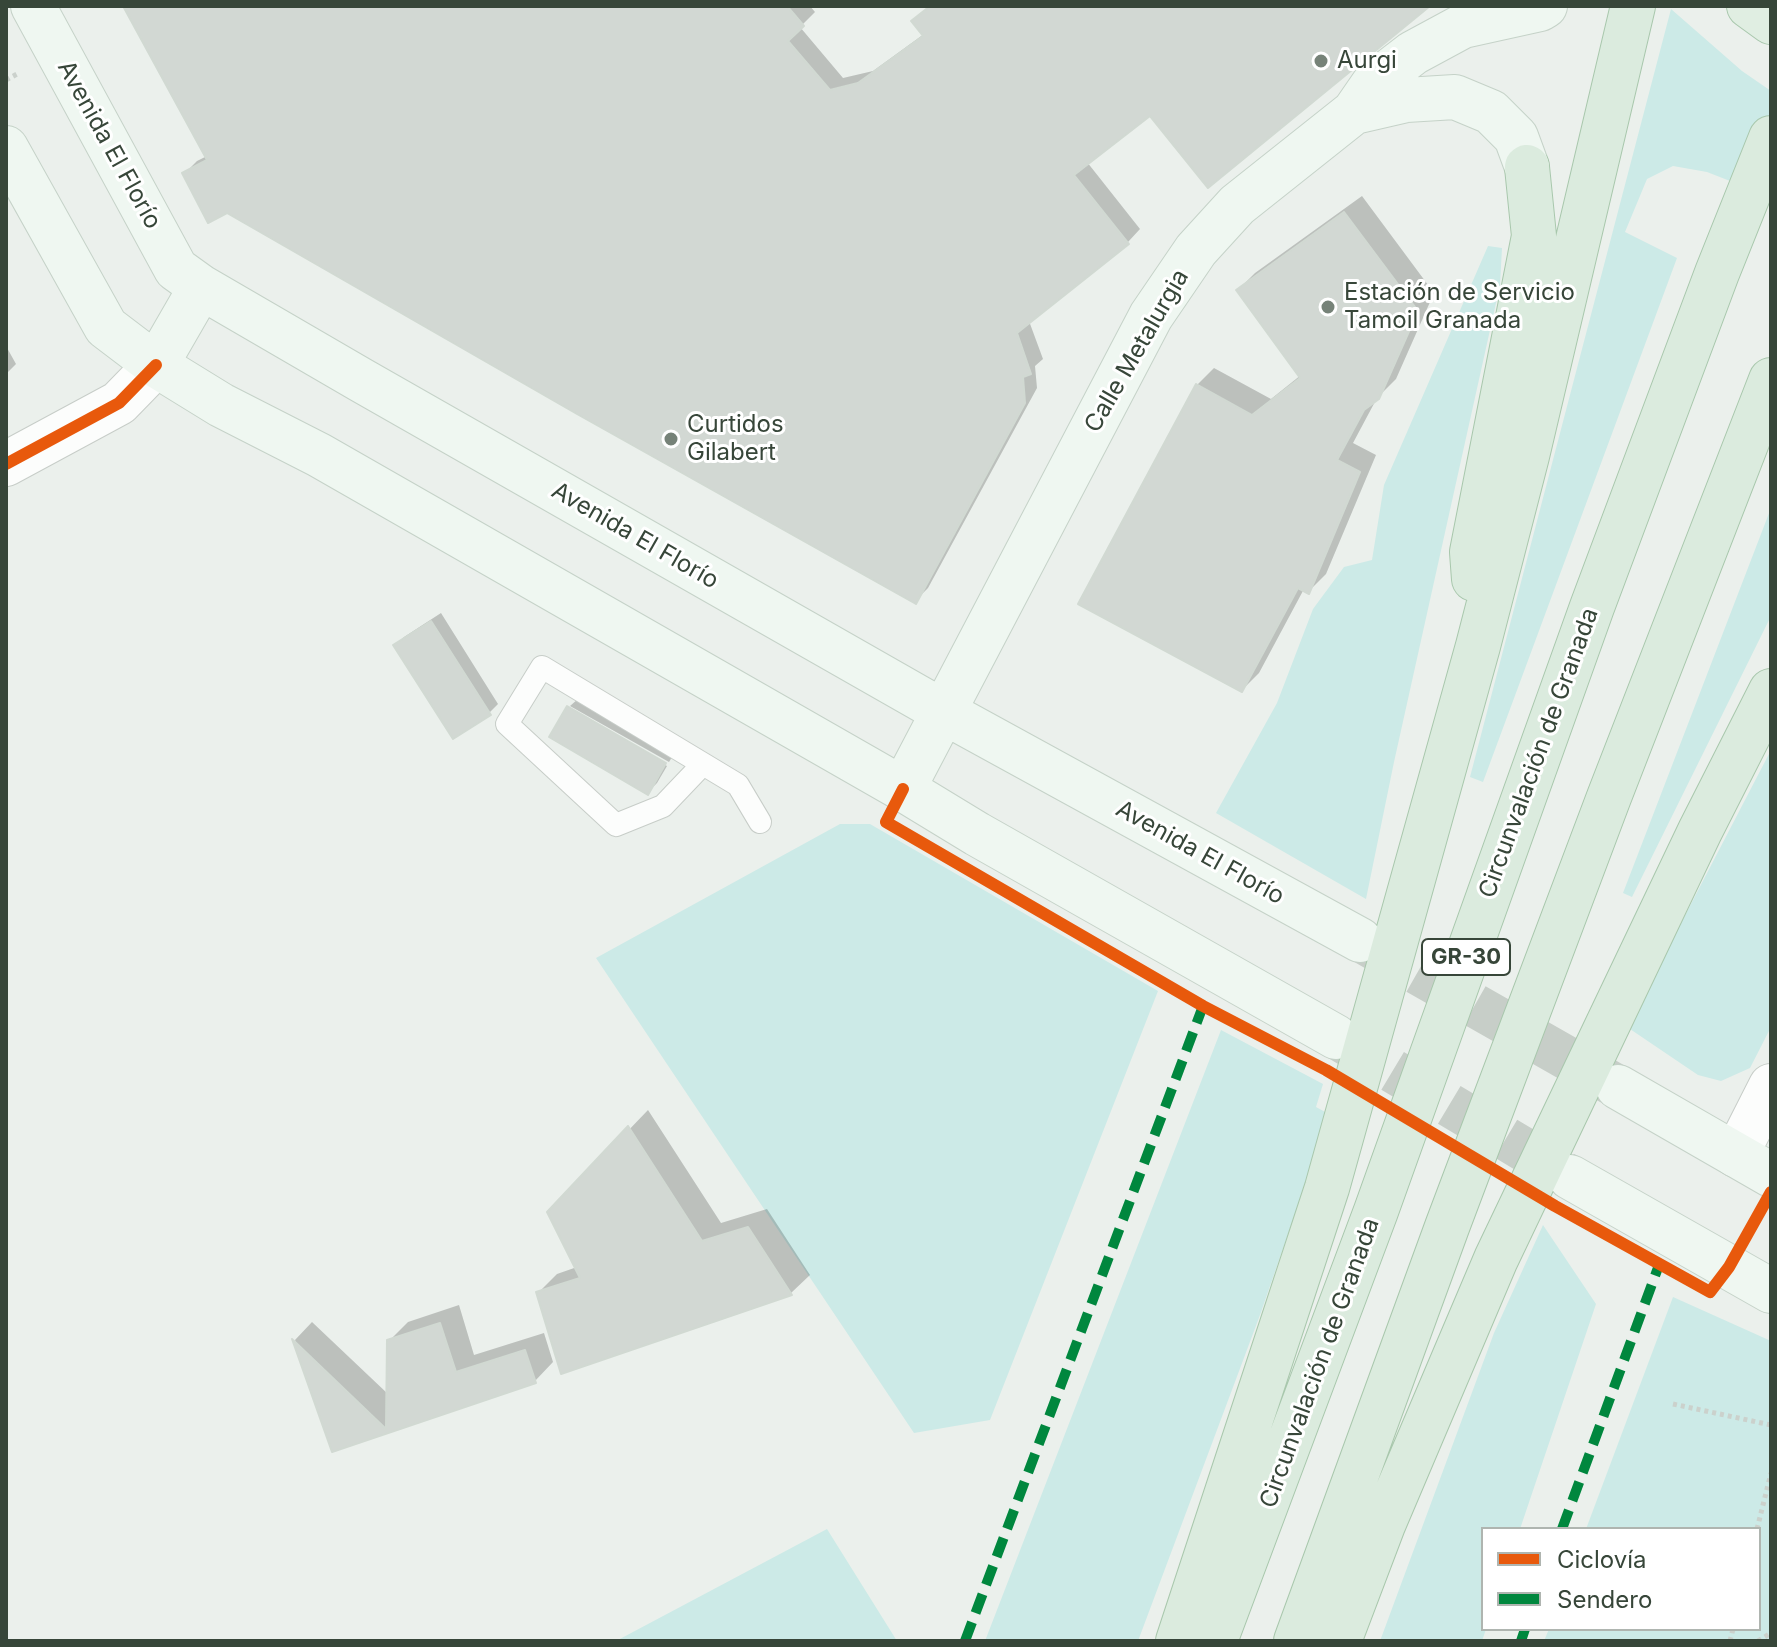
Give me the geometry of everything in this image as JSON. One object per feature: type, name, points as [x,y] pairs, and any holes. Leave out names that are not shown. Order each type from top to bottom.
[{"type":"highway","points":[[1178,1641],[1327,1188],[1478,646],[1527,456],[1633,6]]},
{"type":"highway","points":[[1749,6],[1771,22]]},
{"type":"highway","name":"Circunvalación de Granada","points":[[1215,1641],[1376,1211],[1592,607],[1771,138]]},
{"type":"highway","points":[[1478,646],[1472,552],[1534,236],[1527,167]]},
{"type":"highway","name":"GR-30","points":[[1296,1641],[1581,871],[1771,380]]},
{"type":"highway","points":[[1339,1641],[1383,1525],[1496,1259],[1700,831],[1771,691]]},
{"type":"main road","name":"Avenida El Florío","points":[[33,6],[176,269],[201,287],[942,711],[1360,940]]},
{"type":"main road","name":"Calle Metalurgia","points":[[903,789],[1151,316],[1196,250],[1237,205],[1354,112],[1374,83],[1413,53],[1463,26],[1545,6]]},
{"type":"main road","points":[[1354,112],[1406,100],[1455,97],[1491,112],[1516,137],[1527,167]]},
{"type":"main road","points":[[6,148],[106,327],[156,365],[221,405],[319,455],[1336,1037]]},
{"type":"main road","points":[[156,365],[201,287]]},
{"type":"main road","points":[[1618,1087],[1754,1165]]},
{"type":"main road","points":[[1570,1177],[1771,1291]]},
{"type":"street","points":[[6,464],[119,403],[156,365]]},
{"type":"street","points":[[1754,1165],[1771,1086]]},
{"type":"lane","points":[[703,764],[663,806],[616,825],[507,724],[542,667],[738,785],[760,822]]},
{"type":"path","points":[[1673,1404],[1771,1425]]},
{"type":"path","points":[[1758,1527],[1771,1473]]},
{"type":"path","points":[[1758,1641],[1771,1633]]},
{"type":"shaded area","points":[[1671,9],[1742,71],[1771,91],[1771,197],[1707,172],[1673,166],[1647,179],[1625,232],[1677,258],[1483,782],[1470,777]]},
{"type":"shaded area","points":[[1488,246],[1502,248],[1500,285],[1366,899],[1216,813],[1277,703],[1313,609],[1344,567],[1372,560],[1384,485]]},
{"type":"shaded area","points":[[1771,508],[1771,616],[1632,897],[1623,893]]},
{"type":"shaded area","points":[[1771,750],[1771,1027],[1750,1068],[1721,1081],[1698,1075],[1627,1027]]},
{"type":"shaded area","points":[[840,824],[870,824],[1158,991],[990,1420],[914,1433],[596,958]]},
{"type":"shaded area","points":[[1221,1030],[1323,1084],[1316,1107],[1327,1113],[1260,1315],[1138,1641],[985,1641]]},
{"type":"shaded area","points":[[1543,1225],[1596,1304],[1521,1527],[1481,1527],[1481,1631],[1485,1631],[1482,1641],[1380,1641],[1494,1333]]},
{"type":"shaded area","points":[[1673,1297],[1771,1341],[1771,1641],[1544,1641],[1548,1631],[1761,1631],[1761,1527],[1587,1527]]},
{"type":"shaded area","points":[[827,1529],[897,1641],[616,1641]]},
{"type":"building","points":[[123,6],[787,6],[804,26],[788,41],[830,90],[858,83],[923,36],[911,21],[930,6],[1430,6],[1208,188],[1150,116],[1074,175],[1129,244],[1017,333],[1031,374],[1023,377],[1025,403],[916,604],[227,213],[208,223],[182,173],[207,160]]},
{"type":"building","points":[[1344,212],[1418,311],[1379,399],[1364,410],[1337,460],[1360,472],[1309,594],[1298,588],[1242,692],[1078,604],[1196,384],[1252,415],[1300,378],[1236,290]]},
{"type":"building","points":[[431,621],[491,715],[453,739],[393,645]]},
{"type":"building","points":[[567,706],[666,763],[648,795],[549,737]]},
{"type":"building","points":[[628,1126],[702,1241],[748,1227],[792,1295],[561,1374],[536,1292],[580,1278],[547,1212]]},
{"type":"building","points":[[440,1323],[456,1372],[525,1350],[536,1383],[332,1452],[292,1339],[386,1429],[387,1340]]},
{"type":"tunnel","points":[[1360,940],[1618,1087]]},
{"type":"tunnel","points":[[1336,1037],[1570,1177]]},
{"type":"marked path","points":[[965,1641],[1203,1006]]},
{"type":"marked path","points":[[1563,1527],[1659,1265]]},
{"type":"marked path","points":[[1521,1641],[1524,1631]]},
{"type":"cycle path","points":[[6,464],[119,403],[156,365]]},
{"type":"cycle path","points":[[903,789],[886,822],[1203,1006],[1326,1070],[1555,1206],[1710,1292],[1729,1267],[1771,1192]]},
{"type":"place","name":"Aurgi","points":[[1321,61]]},
{"type":"place","name":"Estación de Servicio Tamoil Granada","points":[[1328,307]]},
{"type":"place","name":"Curtidos Gilabert","points":[[671,439]]}]
